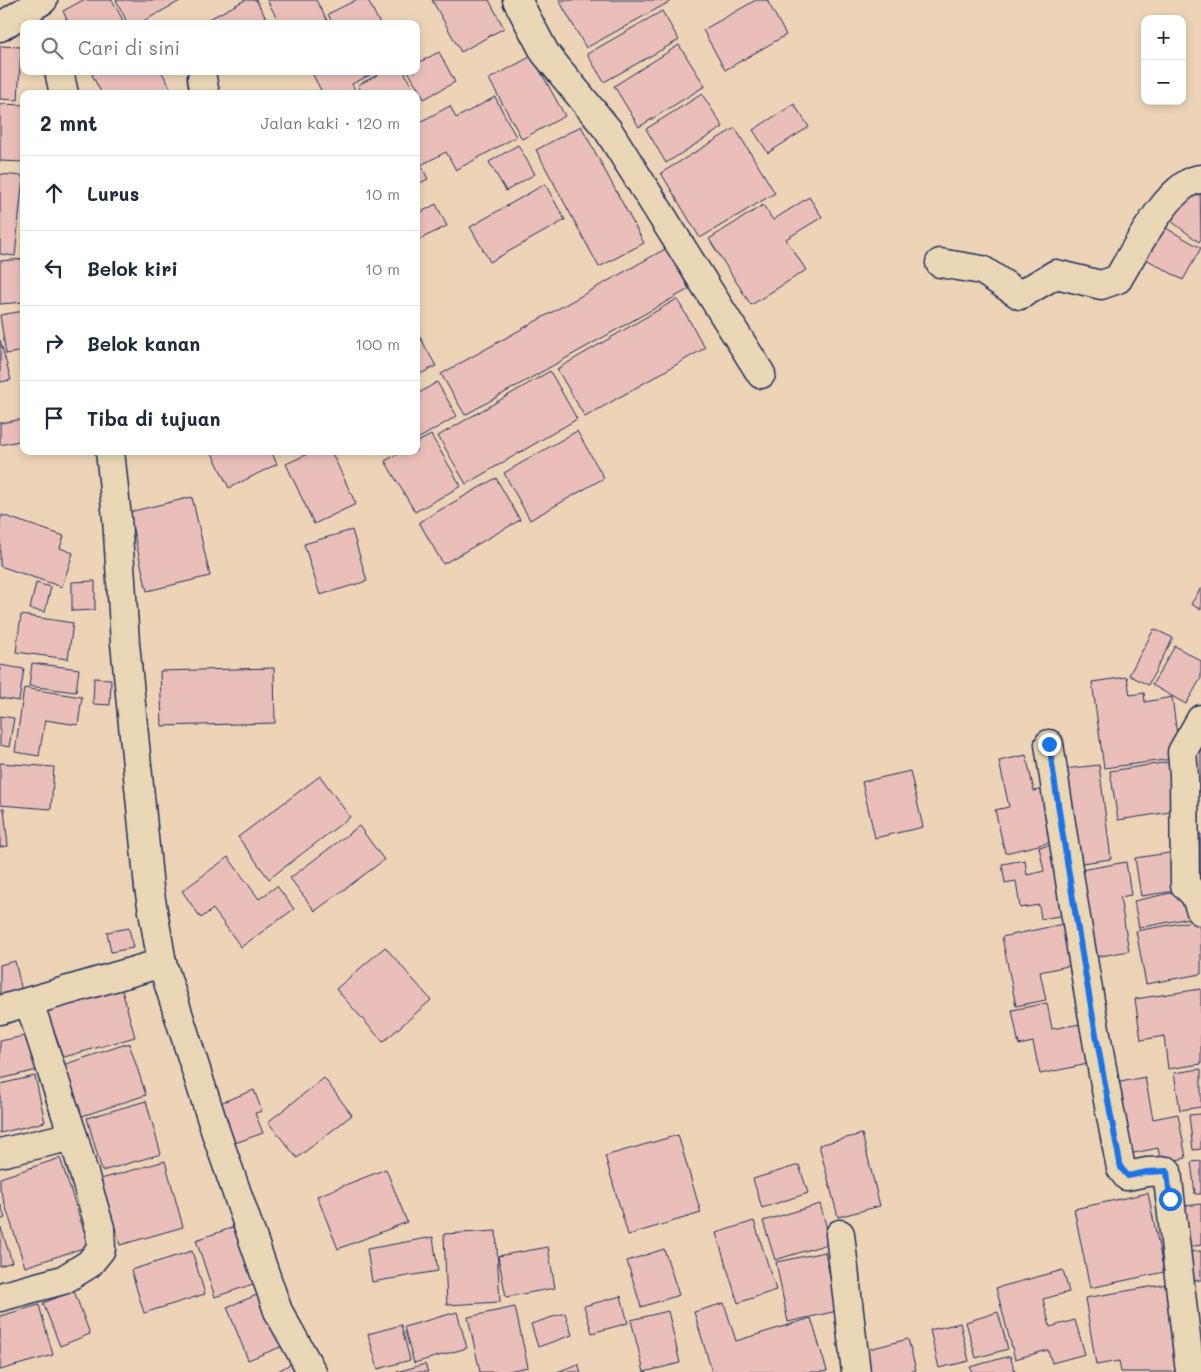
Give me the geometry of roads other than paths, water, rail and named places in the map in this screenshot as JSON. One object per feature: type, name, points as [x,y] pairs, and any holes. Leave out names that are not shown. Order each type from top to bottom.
[{"type":"street","points":[[0,27],[44,0],[49,20]]},
{"type":"street","points":[[517,0],[545,53],[608,130],[761,374]]},
{"type":"street","points":[[60,75],[63,90]]},
{"type":"street","points":[[940,263],[982,270],[1020,295],[1056,274],[1101,285],[1118,279],[1149,226],[1177,191],[1194,180],[1201,180]]},
{"type":"street","points":[[110,455],[118,518],[125,643],[148,878],[162,963],[216,1133],[278,1311],[312,1372]]},
{"type":"street","points":[[1201,719],[1182,752],[1185,885],[1195,895],[1201,911]]},
{"type":"street","points":[[1049,744],[1073,904],[1121,1168],[1128,1176],[1147,1172],[1167,1171],[1190,1372]]},
{"type":"street","points":[[0,1010],[162,963]]},
{"type":"street","points":[[0,1297],[63,1280],[89,1264],[101,1249],[100,1228],[73,1136],[29,1002]]},
{"type":"street","points":[[0,1153],[73,1136]]},
{"type":"street","points":[[840,1234],[856,1372]]}]
